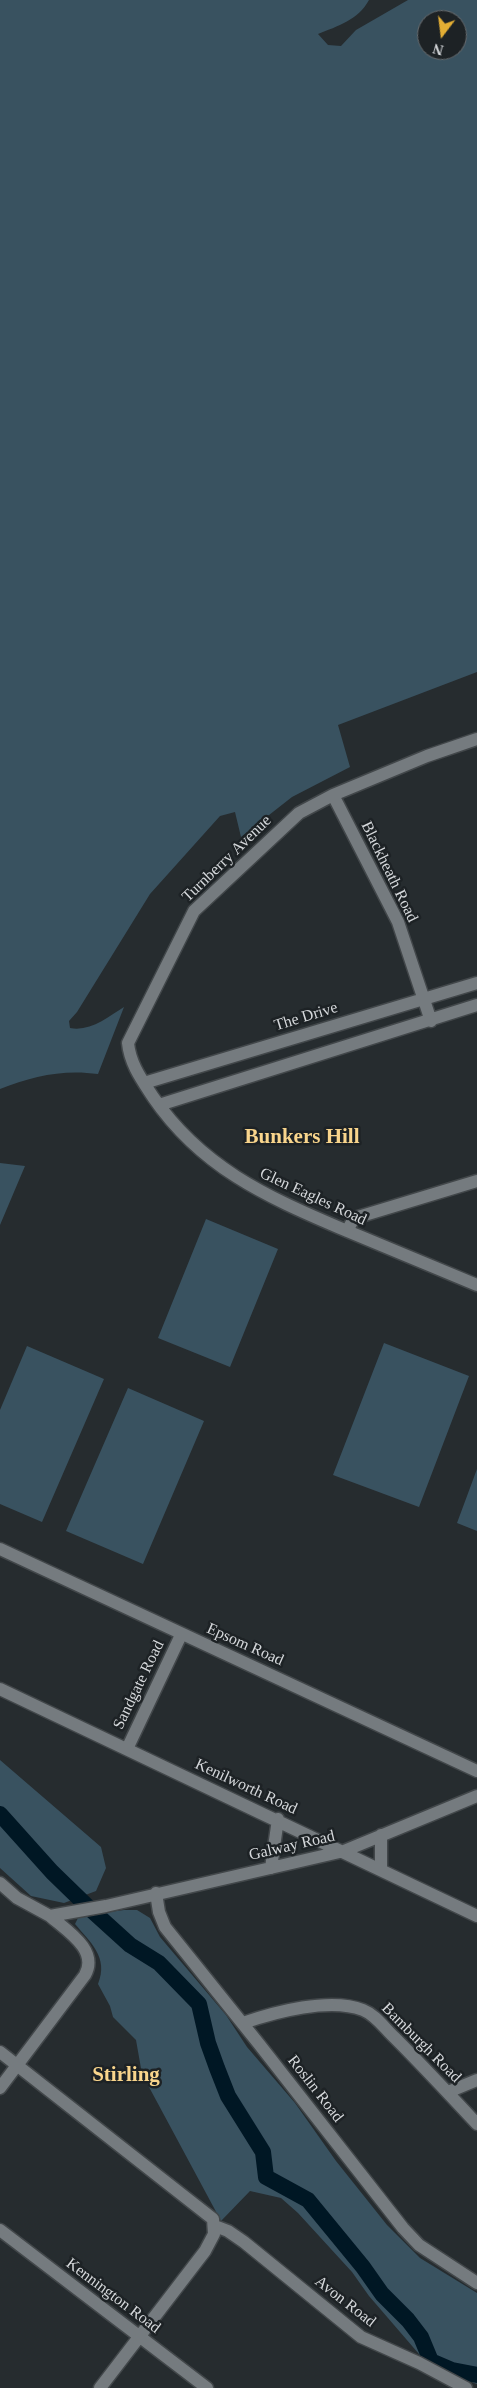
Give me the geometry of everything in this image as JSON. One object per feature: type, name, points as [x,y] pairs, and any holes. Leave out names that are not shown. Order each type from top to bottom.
[{"type":"street","name":"Turnberry Avenue","points":[[159,1105],[132,1062],[128,1043],[194,911],[299,813],[333,795],[427,756],[477,739]]},
{"type":"street","name":"Blackheath Road","points":[[333,795],[398,922],[431,1021]]},
{"type":"street","name":"The Drive","points":[[144,1083],[477,983]]},
{"type":"street","points":[[159,1105],[477,1005]]},
{"type":"street","name":"Glen Eagles Road","points":[[159,1105],[191,1143],[222,1169],[261,1193],[477,1285]]},
{"type":"street","points":[[347,1231],[353,1220],[358,1217],[477,1180]]},
{"type":"street","name":"Epsom Road","points":[[0,1548],[181,1635],[284,1680],[477,1772]]},
{"type":"street","name":"Sandgate Road","points":[[127,1749],[181,1635]]},
{"type":"street","name":"Kenilworth Road","points":[[0,1689],[278,1819],[477,1916]]},
{"type":"street","name":"Galway Road","points":[[50,1916],[106,1906],[344,1851],[477,1796]]},
{"type":"street","points":[[271,1868],[278,1819]]},
{"type":"street","points":[[381,1835],[381,1870]]},
{"type":"street","points":[[0,1882],[17,1898],[50,1916],[87,1952],[89,1965],[85,1975],[0,2088]]},
{"type":"street","name":"Roslin Road","points":[[156,1894],[164,1927],[243,2023],[403,2228],[419,2245],[477,2283]]},
{"type":"street","name":"Bamburgh Road","points":[[243,2023],[294,2008],[338,2006],[365,2011],[373,2016],[477,2124]]},
{"type":"street","name":"Avon Road","points":[[0,2052],[206,2211],[213,2219],[214,2230],[228,2231],[244,2242],[361,2336],[419,2363],[466,2388]]},
{"type":"street","points":[[448,2092],[477,2080]]},
{"type":"street","name":"Kennington Road","points":[[0,2230],[207,2388]]},
{"type":"street","points":[[100,2388],[205,2251],[214,2230]]},
{"type":"shaded area","points":[[0,0],[369,0],[359,13],[353,17],[340,25],[318,34],[328,45],[341,46],[356,30],[408,0],[477,0],[477,672],[338,725],[350,767],[292,797],[241,837],[235,812],[220,816],[150,894],[77,1012],[69,1021],[70,1028],[85,1028],[99,1023],[124,1007],[98,1074],[60,1073],[24,1080],[0,1089]]},
{"type":"shaded area","points":[[0,1163],[25,1166],[0,1225]]},
{"type":"shaded area","points":[[206,1219],[278,1249],[230,1367],[158,1338]]},
{"type":"shaded area","points":[[384,1343],[469,1376],[419,1507],[333,1475]]},
{"type":"shaded area","points":[[27,1346],[104,1379],[42,1522],[0,1504],[0,1410]]},
{"type":"shaded area","points":[[128,1388],[204,1421],[143,1564],[66,1531]]},
{"type":"shaded area","points":[[477,1469],[477,1531],[457,1523]]},
{"type":"shaded area","points":[[0,1760],[101,1847],[106,1868],[96,1891],[64,1903],[31,1896],[0,1868]]},
{"type":"shaded area","points":[[137,1910],[150,1918],[160,1937],[226,2015],[247,2047],[295,2103],[336,2161],[387,2225],[420,2258],[477,2293],[477,2384],[449,2374],[425,2361],[369,2296],[352,2272],[298,2213],[281,2198],[250,2191],[221,2221],[142,2074],[136,2040],[113,2017],[110,2006],[98,1984],[101,1974],[100,1958],[92,1944],[75,1924],[79,1916]]},
{"type":"waterway","points":[[0,1814],[52,1872],[87,1906],[130,1945],[159,1963],[199,2004],[208,2043],[217,2068],[228,2096],[263,2152],[266,2177],[308,2200],[363,2267],[382,2294],[408,2320],[421,2337],[431,2361],[452,2370],[477,2375]]},
{"type":"district","name":"Bunkers Hill","points":[[302,1138]]},
{"type":"district","name":"Stirling","points":[[126,2076]]}]
